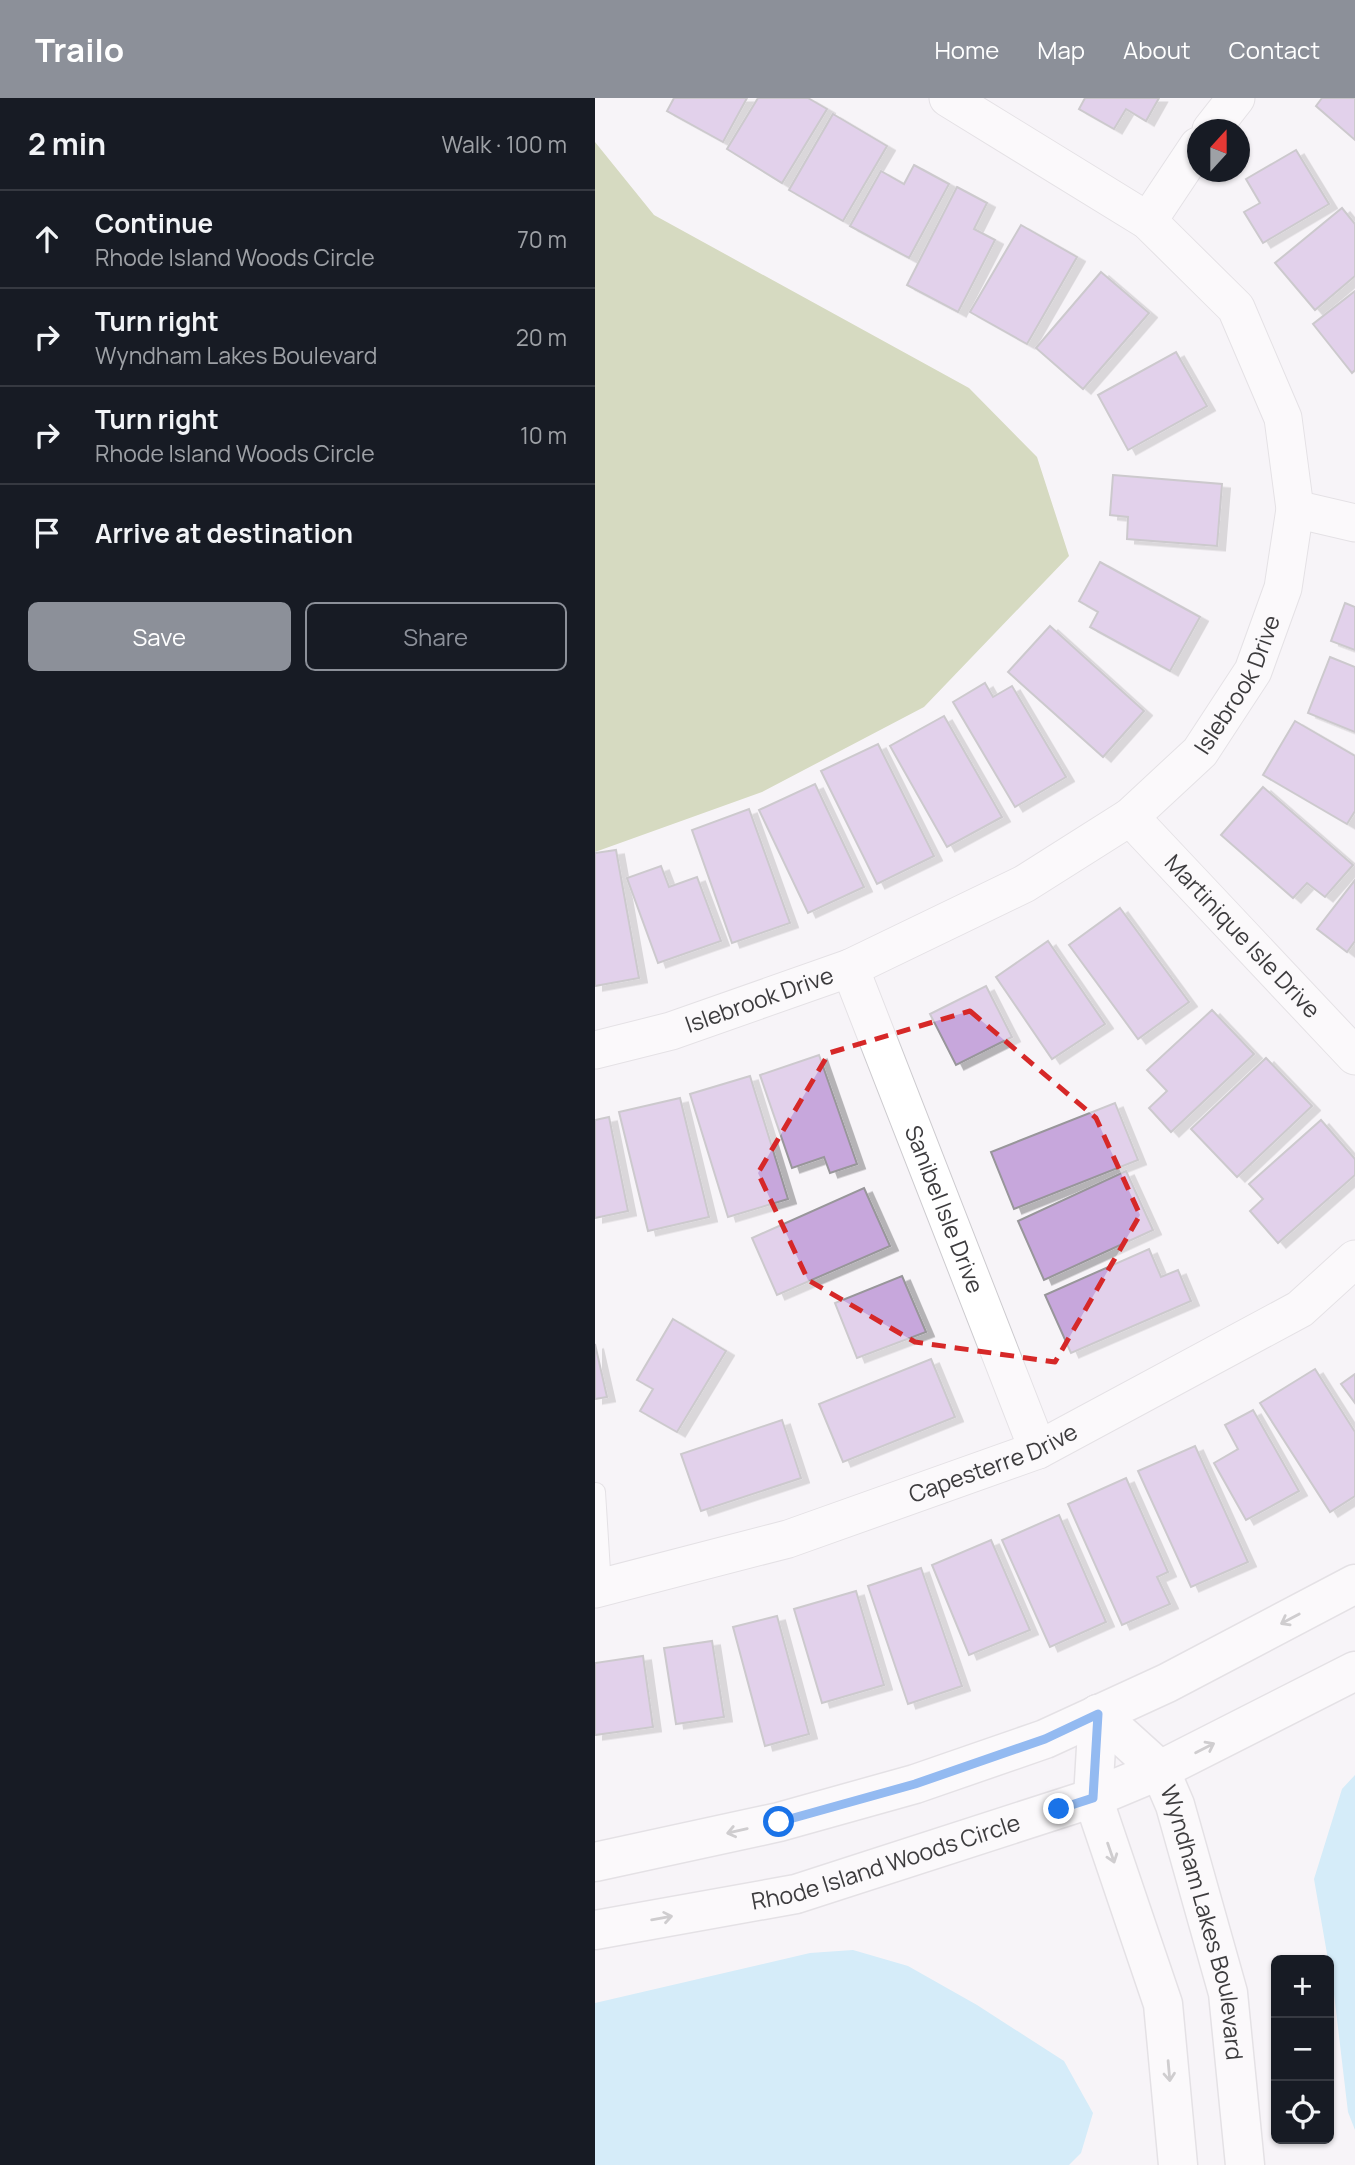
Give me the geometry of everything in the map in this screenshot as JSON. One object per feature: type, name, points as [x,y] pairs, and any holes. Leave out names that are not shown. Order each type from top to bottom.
[{"type":"street","name":"Islebrook Drive","points":[[595,1050],[671,1031],[850,968],[1024,884],[1130,817],[1200,752],[1253,671],[1283,587],[1295,509],[1283,418],[1236,307],[1148,221],[948,98]]},
{"type":"street","points":[[1220,119],[1236,98]]},
{"type":"street","points":[[1148,221],[1187,162]]},
{"type":"street","points":[[1295,509],[1355,523]]},
{"type":"street","name":"Martinique Isle Drive","points":[[1130,817],[1355,1056]]},
{"type":"street","name":"Sanibel Isle Drive","points":[[850,968],[1038,1450]]},
{"type":"street","name":"Capesterre Drive","points":[[598,1588],[788,1539],[1038,1450],[1300,1309],[1355,1259]]},
{"type":"street","points":[[595,1862],[779,1822],[915,1784],[1045,1739],[1167,1683],[1355,1584]]},
{"type":"street","name":"Rhode Island Woods Circle","points":[[595,1930],[796,1894],[1093,1798],[1160,1770],[1355,1671]]},
{"type":"street","points":[[1098,1714],[1093,1798],[1163,2004],[1178,2165]]},
{"type":"street","name":"Wyndham Lakes Boulevard","points":[[1098,1714],[1160,1770],[1175,1805],[1228,1993],[1245,2165]]},
{"type":"lane","points":[[596,1492],[598,1588]]},
{"type":"highlighted area","points":[[970,1011],[1096,1118],[1140,1215],[1055,1362],[915,1342],[808,1280],[758,1173],[829,1053]]},
{"type":"green space","points":[[595,142],[654,215],[969,388],[1037,457],[1069,556],[924,707],[762,792],[595,852]]},
{"type":"water","points":[[1355,1775],[1355,2130],[1348,2112],[1334,1994],[1334,1955],[1327,1955],[1314,1879],[1342,1789]]},
{"type":"water","points":[[853,1950],[908,1966],[977,2005],[1064,2061],[1093,2113],[1081,2153],[1069,2165],[595,2165],[595,2003],[810,1953]]},
{"type":"building","points":[[674,98],[747,98],[723,142],[667,111]]},
{"type":"building","points":[[758,98],[808,98],[827,109],[782,183],[727,149]]},
{"type":"building","points":[[1085,98],[1159,98],[1146,121],[1126,109],[1114,129],[1079,109]]},
{"type":"building","points":[[1322,98],[1355,98],[1355,140],[1316,106]]},
{"type":"building","points":[[833,114],[887,146],[843,221],[789,190]]},
{"type":"building","points":[[1296,150],[1329,204],[1263,243],[1244,212],[1260,203],[1248,182],[1250,177]]},
{"type":"building","points":[[914,165],[949,184],[909,258],[850,226],[881,171],[904,184]]},
{"type":"building","points":[[957,187],[987,203],[974,229],[995,240],[958,312],[907,285]]},
{"type":"building","points":[[1342,208],[1355,224],[1355,276],[1315,310],[1275,263]]},
{"type":"building","points":[[1021,225],[1077,257],[1027,344],[970,312]]},
{"type":"building","points":[[1101,272],[1149,313],[1083,389],[1036,348]]},
{"type":"building","points":[[1355,291],[1355,370],[1352,373],[1313,324]]},
{"type":"building","points":[[1176,352],[1207,406],[1128,450],[1098,395]]},
{"type":"building","points":[[1113,475],[1222,484],[1217,546],[1127,539],[1128,517],[1110,515]]},
{"type":"building","points":[[1100,562],[1200,617],[1170,671],[1090,627],[1098,612],[1079,601]]},
{"type":"building","points":[[1345,603],[1355,607],[1355,650],[1331,641]]},
{"type":"building","points":[[1050,626],[1144,711],[1103,757],[1008,672]]},
{"type":"building","points":[[1330,657],[1355,667],[1355,732],[1308,713]]},
{"type":"building","points":[[985,683],[993,697],[1012,686],[1066,777],[1015,807],[953,702]]},
{"type":"building","points":[[944,716],[1002,817],[947,847],[890,746]]},
{"type":"building","points":[[1295,721],[1355,756],[1355,811],[1347,824],[1263,775]]},
{"type":"building","points":[[878,744],[934,856],[877,884],[821,771]]},
{"type":"building","points":[[815,784],[864,887],[808,913],[759,810]]},
{"type":"building","points":[[1263,787],[1353,865],[1325,897],[1307,883],[1293,898],[1221,835]]},
{"type":"building","points":[[749,809],[790,923],[732,943],[692,830]]},
{"type":"building","points":[[616,850],[639,978],[595,986],[595,853]]},
{"type":"building","points":[[661,866],[669,887],[697,877],[721,941],[658,963],[627,878]]},
{"type":"building","points":[[1355,880],[1355,941],[1347,952],[1317,929]]},
{"type":"building","points":[[1120,908],[1189,1002],[1138,1039],[1069,945]]},
{"type":"building","points":[[1048,941],[1105,1024],[1052,1059],[996,977]]},
{"type":"building","points":[[986,986],[1012,1037],[956,1065],[930,1014]]},
{"type":"building","points":[[1212,1010],[1254,1054],[1171,1132],[1149,1108],[1167,1091],[1147,1070]]},
{"type":"building","points":[[819,1055],[857,1164],[830,1173],[824,1157],[792,1168],[760,1075]]},
{"type":"building","points":[[1266,1058],[1312,1106],[1237,1177],[1191,1129]]},
{"type":"building","points":[[750,1076],[788,1199],[728,1217],[690,1094]]},
{"type":"building","points":[[680,1098],[709,1217],[648,1231],[619,1112]]},
{"type":"building","points":[[1115,1103],[1138,1160],[1014,1209],[991,1152]]},
{"type":"building","points":[[609,1117],[628,1211],[595,1218],[595,1120]]},
{"type":"building","points":[[1321,1120],[1355,1159],[1355,1175],[1278,1243],[1250,1211],[1263,1199],[1249,1184]]},
{"type":"building","points":[[1126,1171],[1153,1230],[1044,1280],[1018,1221]]},
{"type":"building","points":[[864,1188],[890,1246],[777,1295],[752,1238]]},
{"type":"building","points":[[1149,1249],[1161,1277],[1178,1270],[1191,1301],[1071,1353],[1045,1295]]},
{"type":"building","points":[[902,1276],[926,1332],[857,1358],[835,1303]]},
{"type":"building","points":[[673,1319],[726,1351],[677,1432],[640,1411],[653,1389],[637,1380]]},
{"type":"building","points":[[595,1344],[607,1397],[595,1399]]},
{"type":"building","points":[[931,1359],[955,1417],[843,1462],[819,1404]]},
{"type":"building","points":[[1315,1369],[1355,1432],[1355,1496],[1330,1512],[1260,1403]]},
{"type":"building","points":[[1355,1374],[1355,1403],[1341,1384]]},
{"type":"building","points":[[1253,1410],[1299,1491],[1246,1520],[1214,1463],[1238,1449],[1225,1425]]},
{"type":"building","points":[[782,1420],[801,1478],[701,1511],[681,1454]]},
{"type":"building","points":[[1195,1446],[1248,1562],[1191,1587],[1138,1471]]},
{"type":"building","points":[[1126,1478],[1168,1572],[1157,1577],[1170,1604],[1122,1625],[1068,1504]]},
{"type":"building","points":[[1059,1515],[1106,1622],[1050,1647],[1002,1540]]},
{"type":"building","points":[[991,1540],[1030,1630],[969,1655],[932,1565]]},
{"type":"building","points":[[921,1568],[962,1686],[908,1704],[868,1586]]},
{"type":"building","points":[[856,1591],[884,1685],[822,1703],[794,1609]]},
{"type":"building","points":[[777,1616],[809,1734],[765,1746],[733,1627]]},
{"type":"building","points":[[712,1641],[724,1717],[676,1724],[664,1648]]},
{"type":"building","points":[[643,1656],[653,1727],[595,1735],[595,1663]]},
{"type":"route","points":[[779,1822],[915,1784],[1045,1739],[1098,1714],[1093,1798],[1059,1809]]}]
